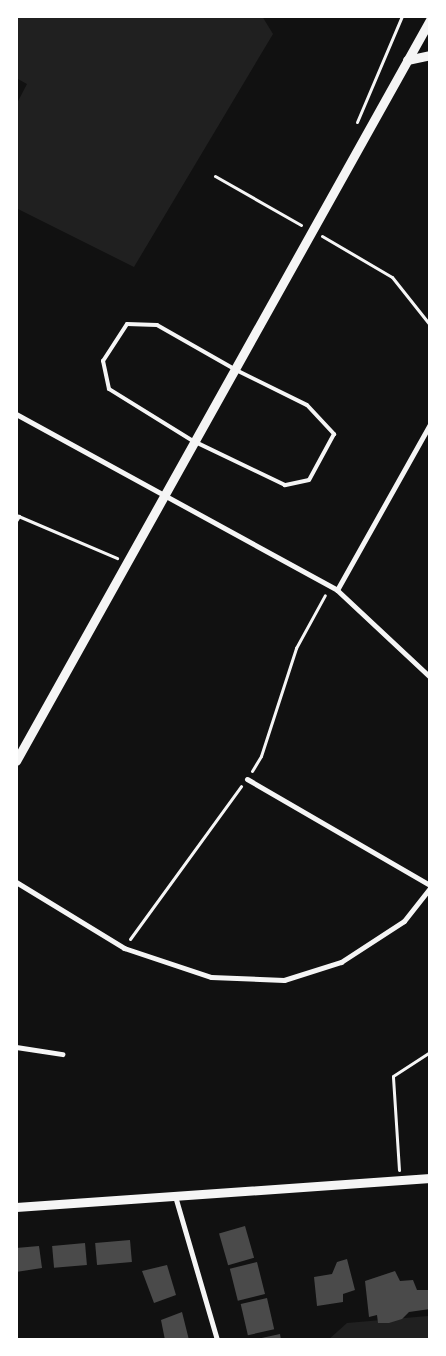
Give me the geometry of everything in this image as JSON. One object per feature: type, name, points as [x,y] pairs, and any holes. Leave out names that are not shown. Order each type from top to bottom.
[{"type":"street","points":[[16,761],[310,230],[430,20]]},
{"type":"street","points":[[407,60],[430,55]]},
{"type":"street","points":[[16,414],[337,590],[430,677]]},
{"type":"street","points":[[337,590],[430,424]]},
{"type":"street","points":[[16,882],[124,948],[211,977],[284,980],[341,962],[404,921],[430,887],[247,779]]},
{"type":"street","points":[[16,1047],[62,1054]]},
{"type":"street","points":[[16,1207],[430,1178]]},
{"type":"street","points":[[175,1196],[217,1340]]},
{"type":"lane","points":[[127,324],[157,325],[234,369],[307,405],[334,434],[309,480],[284,485],[193,441],[109,389],[103,361],[127,324]]},
{"type":"path","points":[[215,176],[392,277],[430,325]]},
{"type":"path","points":[[16,521],[18,516],[126,562]]},
{"type":"path","points":[[124,948],[247,779],[261,756],[296,648],[330,586]]},
{"type":"path","points":[[399,1180],[393,1076],[430,1052]]},
{"type":"shaded area","points":[[16,16],[262,16],[273,34],[134,267],[16,208],[16,105],[27,84],[16,78]]},
{"type":"shaded area","points":[[428,1316],[430,1340],[328,1340],[347,1323]]},
{"type":"building","points":[[245,1226],[254,1258],[228,1265],[219,1233]]},
{"type":"building","points":[[130,1240],[132,1262],[97,1265],[95,1243]]},
{"type":"building","points":[[85,1243],[87,1265],[54,1268],[52,1246]]},
{"type":"building","points":[[39,1246],[42,1268],[16,1272],[16,1248]]},
{"type":"building","points":[[347,1259],[355,1290],[343,1294],[343,1302],[317,1306],[314,1277],[332,1274],[337,1262]]},
{"type":"building","points":[[257,1262],[265,1294],[238,1301],[230,1269]]},
{"type":"building","points":[[167,1265],[176,1295],[154,1303],[142,1271]]},
{"type":"building","points":[[395,1271],[400,1281],[413,1280],[417,1290],[430,1290],[430,1309],[409,1312],[402,1319],[389,1323],[378,1323],[377,1315],[369,1317],[365,1281]]},
{"type":"building","points":[[267,1298],[274,1329],[248,1335],[241,1304]]},
{"type":"building","points":[[182,1312],[189,1340],[165,1340],[161,1320]]},
{"type":"building","points":[[280,1334],[281,1340],[257,1340],[257,1339]]}]
